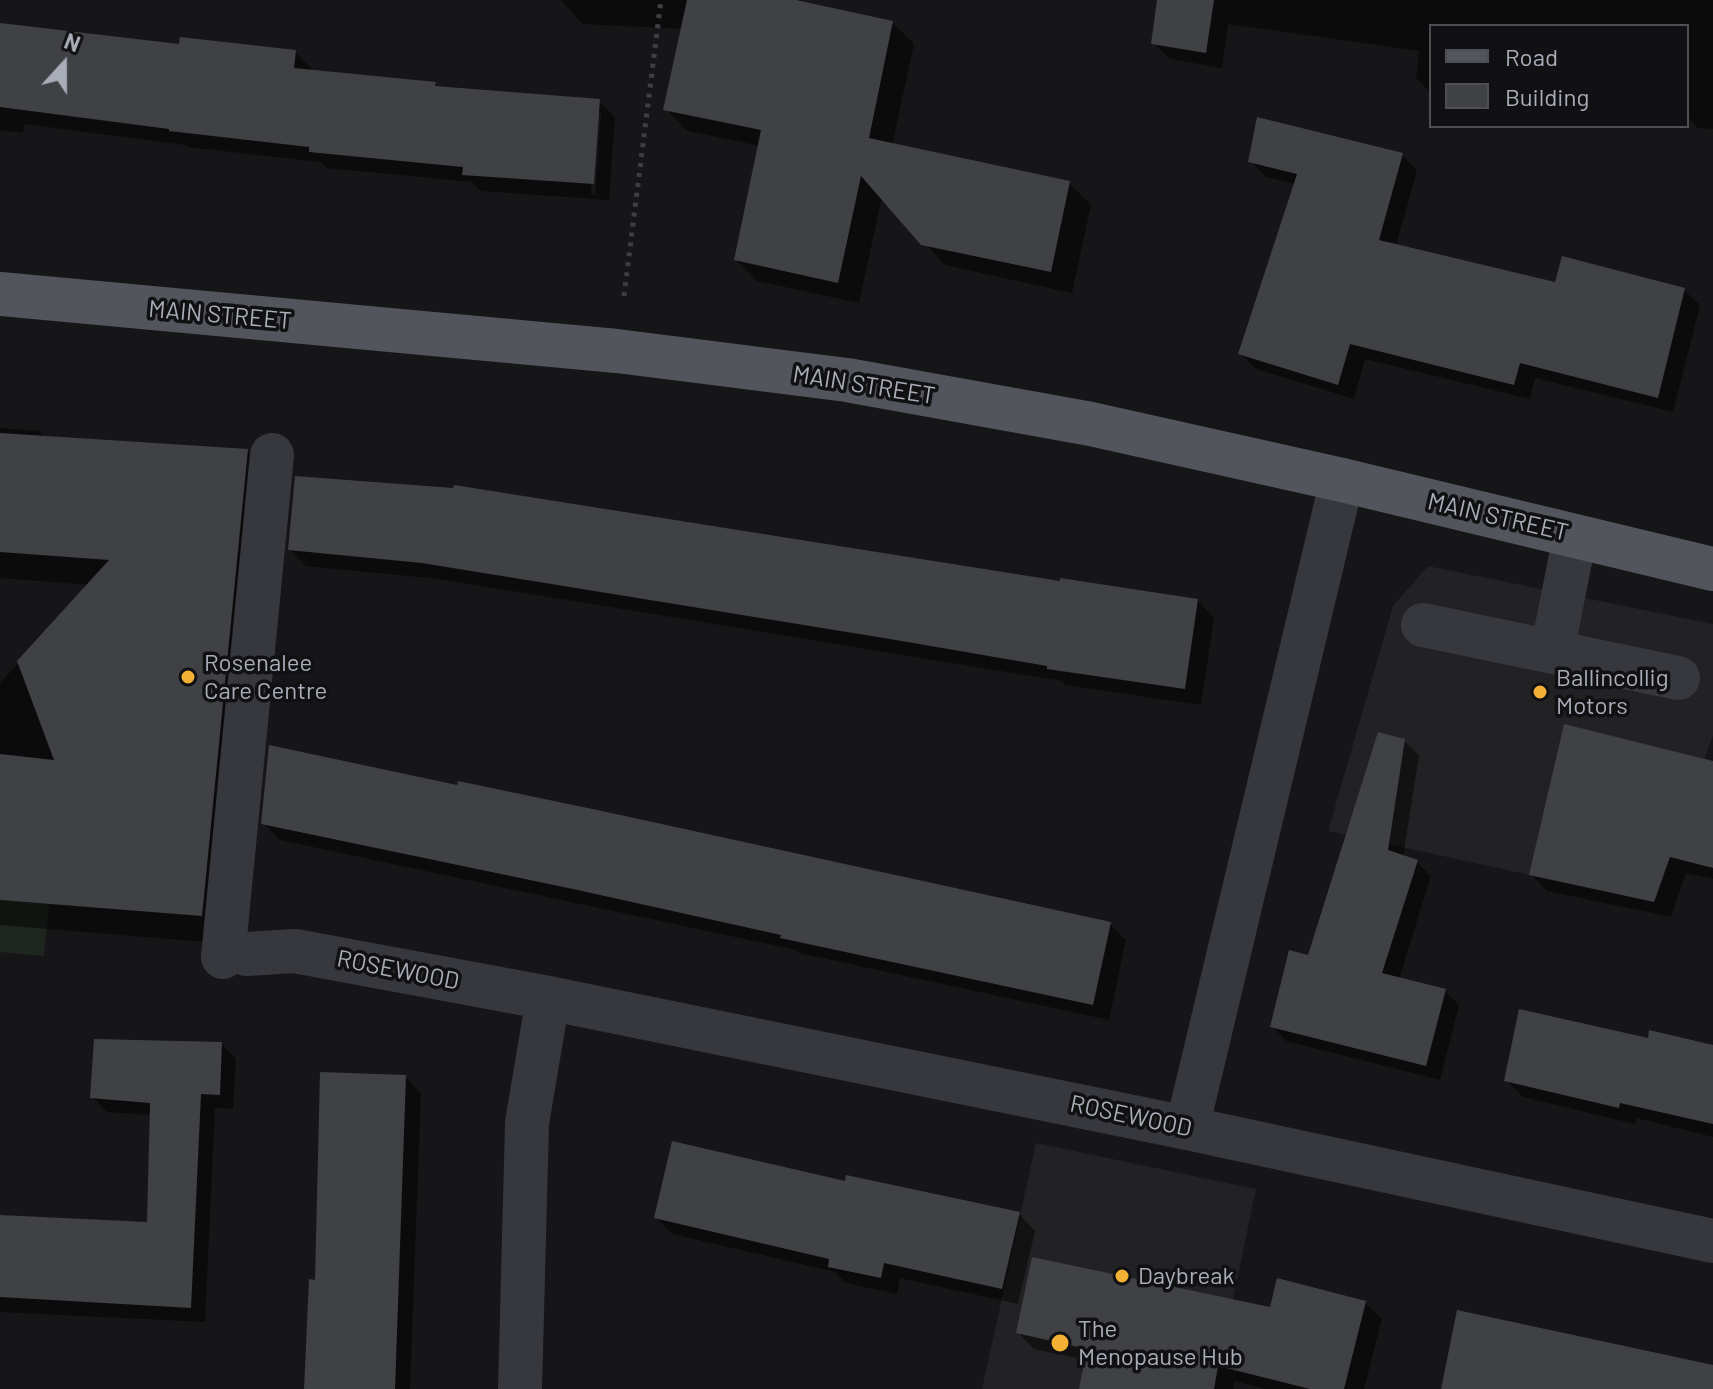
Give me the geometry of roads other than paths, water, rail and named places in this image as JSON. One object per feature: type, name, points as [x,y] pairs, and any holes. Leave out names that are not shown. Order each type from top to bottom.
[{"type":"main road","name":"MAIN STREET","points":[[0,294],[617,351],[847,380],[1091,424],[1342,480],[1713,569]]},
{"type":"street","name":"ROSEWOOD","points":[[272,455],[234,956],[295,951],[548,998],[1187,1128],[1713,1241]]},
{"type":"street","points":[[1187,1128],[1342,480]]},
{"type":"street","points":[[1552,652],[1575,536]]},
{"type":"street","points":[[1423,625],[1678,678]]},
{"type":"street","points":[[520,1389],[527,1123],[548,998]]},
{"type":"place","name":"Rosenalee Care Centre","points":[[188,677]]},
{"type":"place","name":"Ballincollig Motors","points":[[1540,692]]},
{"type":"place","name":"Daybreak","points":[[1122,1276]]},
{"type":"place","name":"The Menopause Hub","points":[[1060,1343]]}]
